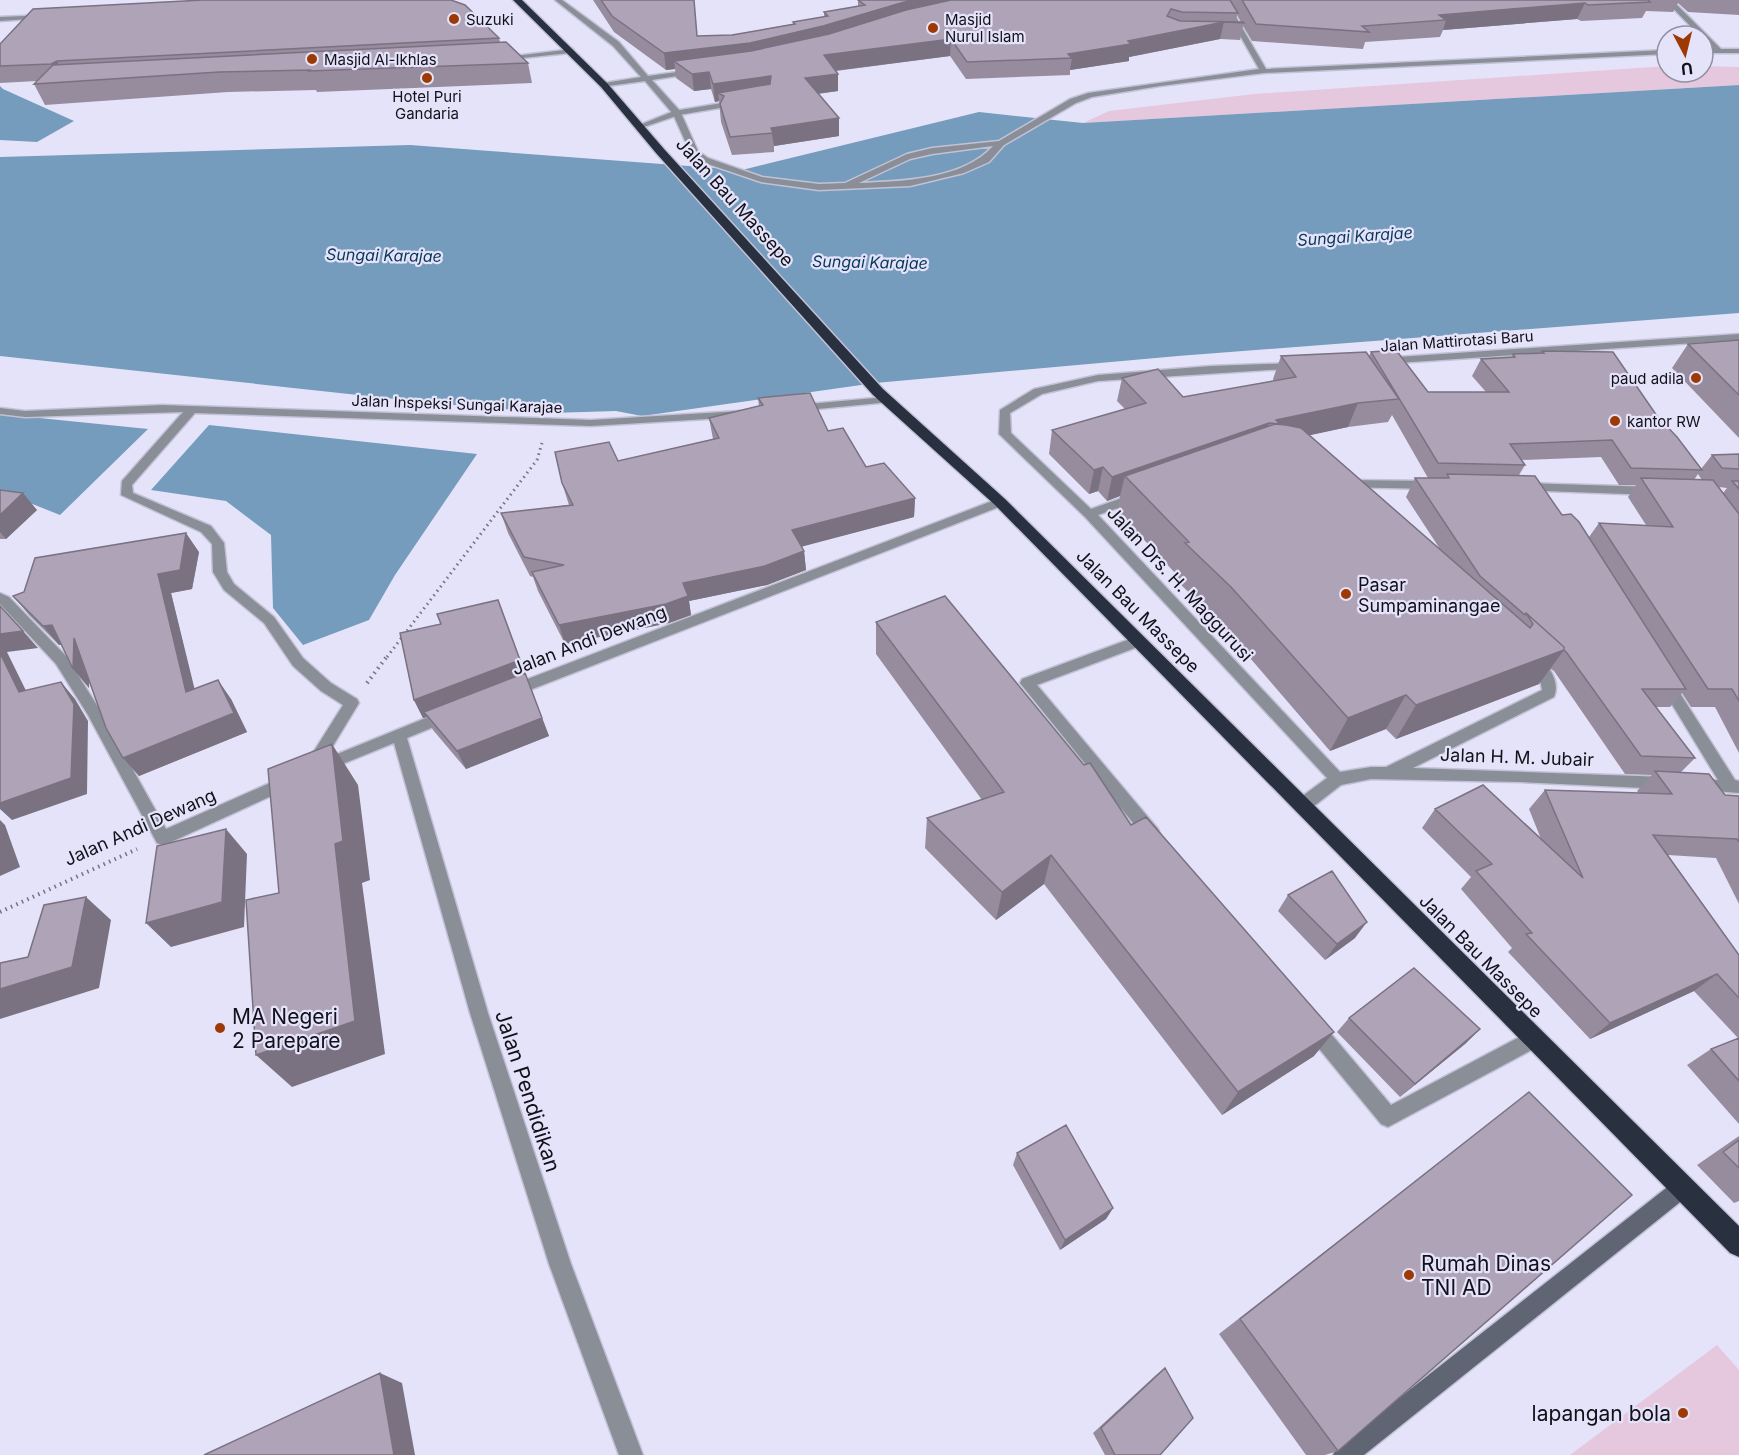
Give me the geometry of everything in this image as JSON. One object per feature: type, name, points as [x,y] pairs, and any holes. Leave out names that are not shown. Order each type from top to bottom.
[{"type":"highway","name":"Jalan Bau Massepe","points":[[517,0],[604,84],[660,151],[882,396],[1000,502],[1739,1244]]},
{"type":"main road","points":[[1345,1455],[1682,1188]]},
{"type":"street","points":[[558,0],[616,44],[677,113],[694,152],[705,160],[761,179],[789,184],[844,187],[910,183],[961,171],[986,160],[1001,143],[1060,107],[1091,95],[1264,70],[1655,52]]},
{"type":"street","points":[[1223,0],[1264,70]]},
{"type":"street","points":[[1668,0],[1719,51]]},
{"type":"street","points":[[0,19],[57,15]]},
{"type":"street","points":[[1230,34],[1241,34]]},
{"type":"street","points":[[488,59],[570,51]]},
{"type":"street","points":[[1715,51],[1739,51]]},
{"type":"street","points":[[604,84],[705,70]]},
{"type":"street","points":[[641,126],[677,113],[746,101]]},
{"type":"street","points":[[844,187],[907,157],[1001,143]]},
{"type":"street","name":"Jalan Mattirotasi Baru","points":[[1373,362],[1598,351],[1739,337]]},
{"type":"street","points":[[1089,514],[1005,434],[1004,412],[1038,391],[1098,378],[1211,369],[1304,365]]},
{"type":"street","points":[[782,410],[882,396]]},
{"type":"street","name":"Jalan Inspeksi Sungai Karajae","points":[[0,411],[25,414],[162,408],[548,422],[628,422],[748,413]]},
{"type":"street","points":[[192,409],[126,484],[127,495],[206,529],[218,543],[220,572],[229,587],[269,620],[305,669],[326,687],[352,703],[304,774]]},
{"type":"street","points":[[1352,499],[1335,484],[1442,485]]},
{"type":"street","points":[[1510,487],[1546,493],[1668,492]]},
{"type":"street","name":"Jalan Drs. H. Maggurusi","points":[[1150,492],[1089,514],[1337,779]]},
{"type":"street","name":"Jalan Andi Dewang","points":[[502,694],[1000,502]]},
{"type":"street","points":[[0,598],[61,660],[93,711],[163,838]]},
{"type":"street","points":[[1138,641],[1027,683],[1162,846]]},
{"type":"street","points":[[1390,772],[1549,693],[1547,677],[1525,655]]},
{"type":"street","points":[[1656,667],[1735,787]]},
{"type":"street","name":"Jalan Andi Dewang","points":[[163,838],[304,774],[460,711]]},
{"type":"street","name":"Jalan Pendidikan","points":[[399,735],[479,1013],[560,1264],[632,1455]]},
{"type":"street","name":"Jalan H. M. Jubair","points":[[1303,805],[1337,779],[1390,772],[1735,787]]},
{"type":"street","points":[[1305,1018],[1388,1117],[1534,1039]]},
{"type":"path","points":[[352,703],[537,460],[548,422]]},
{"type":"path","name":"Jalan Andi Dewang","points":[[0,912],[163,838]]},
{"type":"shaded area","points":[[1715,66],[1739,67],[1739,85],[1083,123],[1109,111],[1254,94],[1655,67],[1655,84],[1715,84]]},
{"type":"shaded area","name":"lapangan bola","points":[[1717,1345],[1739,1370],[1739,1455],[1570,1455]]},
{"type":"water","name":"Sungai Karajae","points":[[1739,85],[1739,313],[1178,356],[875,383],[642,416],[616,411],[551,413],[432,403],[0,356],[0,157],[410,145],[742,170],[979,112],[1083,123]]},
{"type":"water","points":[[0,86],[74,121],[37,142],[0,140]]},
{"type":"water","points":[[0,414],[148,429],[60,515],[0,491]]},
{"type":"water","points":[[209,425],[477,454],[395,575],[369,620],[303,645],[273,608],[271,535],[226,501],[151,490]]},
{"type":"building","points":[[203,0],[451,0],[465,5],[499,38],[0,66],[0,44],[33,9]]},
{"type":"building","points":[[601,0],[694,0],[697,36],[732,35],[795,24],[793,22],[828,16],[824,12],[865,5],[858,0],[913,0],[823,26],[750,43],[664,53],[612,16]]},
{"type":"building","points":[[951,0],[1230,0],[1238,13],[1182,12],[1171,9],[1167,16],[1180,21],[1243,22],[1244,23],[1224,22],[1128,41],[1131,44],[1068,54],[1072,58],[967,62],[951,39],[824,55],[838,74],[805,78],[839,118],[771,128],[773,133],[730,137],[720,104],[724,96],[718,93],[770,84],[771,76],[713,84],[709,72],[692,74],[674,61],[751,51],[829,34],[906,10]]},
{"type":"building","points":[[1242,0],[1648,0],[1650,2],[1588,5],[1585,3],[1439,15],[1446,20],[1362,26],[1369,32],[1256,24]]},
{"type":"building","points":[[506,42],[528,63],[219,72],[34,84],[53,65]]},
{"type":"building","points":[[1739,340],[1739,395],[1688,344]]},
{"type":"building","points":[[1396,350],[1428,392],[1509,392],[1481,359],[1515,357],[1513,354],[1544,353],[1542,351],[1613,352],[1657,416],[1677,437],[1702,470],[1631,468],[1612,440],[1510,444],[1525,465],[1438,463],[1371,352]]},
{"type":"building","points":[[1366,352],[1399,399],[1358,403],[1276,420],[1280,424],[1269,423],[1112,477],[1103,467],[1094,470],[1052,430],[1146,403],[1122,378],[1158,369],[1183,397],[1296,377],[1281,356]]},
{"type":"building","points":[[810,393],[828,431],[843,428],[866,467],[884,463],[915,498],[792,530],[804,551],[765,566],[683,583],[688,596],[666,604],[559,625],[532,572],[564,565],[524,557],[501,513],[573,505],[562,483],[555,452],[609,442],[618,461],[719,438],[709,418],[763,405],[758,398]]},
{"type":"building","points":[[1275,424],[1301,428],[1530,628],[1533,624],[1526,613],[1564,647],[1564,650],[1416,705],[1406,695],[1348,718],[1231,587],[1185,543],[1189,542],[1125,476]]},
{"type":"building","points":[[1739,454],[1739,469],[1722,468],[1712,455]]},
{"type":"building","points":[[1447,474],[1535,476],[1562,515],[1571,514],[1579,522],[1686,689],[1642,689],[1695,758],[1641,756],[1564,647],[1480,576],[1415,478],[1449,478]]},
{"type":"building","points":[[1641,478],[1713,480],[1739,514],[1739,701],[1732,689],[1708,689],[1599,523],[1673,527]]},
{"type":"building","points":[[1732,481],[1739,481],[1739,489]]},
{"type":"building","points":[[0,490],[23,493],[0,515]]},
{"type":"building","points":[[186,533],[180,570],[158,574],[186,692],[218,680],[234,713],[123,758],[106,728],[74,638],[73,669],[52,625],[43,626],[13,596],[24,592],[35,558]]},
{"type":"building","points":[[945,596],[1084,765],[1090,763],[1131,825],[1146,817],[1334,1032],[1238,1092],[1051,855],[1002,892],[927,818],[1004,792],[876,622]]},
{"type":"building","points":[[498,600],[520,660],[414,700],[400,633],[441,624],[437,614]]},
{"type":"building","points":[[0,606],[23,631],[0,634]]},
{"type":"building","points":[[0,653],[19,692],[61,682],[74,704],[71,778],[0,803]]},
{"type":"building","points":[[525,673],[542,718],[457,751],[424,712]]},
{"type":"building","points":[[332,744],[343,841],[335,844],[355,1021],[256,1055],[246,900],[279,893],[268,769]]},
{"type":"building","points":[[1655,771],[1709,774],[1725,795],[1739,796],[1739,842],[1737,839],[1653,835],[1739,955],[1739,998],[1717,974],[1610,1023],[1526,934],[1532,933],[1476,871],[1492,864],[1435,809],[1483,785],[1583,878],[1545,790],[1672,794]]},
{"type":"building","points":[[226,829],[222,902],[146,923],[157,846]]},
{"type":"building","points":[[1332,871],[1367,922],[1337,944],[1288,895]]},
{"type":"building","points":[[86,897],[72,967],[0,989],[0,963],[28,957],[44,905]]},
{"type":"building","points":[[1414,968],[1480,1029],[1415,1084],[1349,1018]]},
{"type":"building","points":[[1739,1038],[1739,1081],[1711,1049]]},
{"type":"building","name":"Rumah Dinas TNI AD","points":[[1529,1092],[1632,1195],[1338,1451],[1240,1319]]},
{"type":"building","points":[[1066,1125],[1113,1208],[1065,1240],[1017,1153]]},
{"type":"building","points":[[1739,1140],[1739,1168],[1723,1152]]},
{"type":"building","points":[[1165,1368],[1193,1418],[1160,1455],[1115,1455],[1101,1428]]},
{"type":"building","points":[[380,1373],[394,1455],[204,1455]]},
{"type":"place","name":"Suzuki","points":[[454,19]]},
{"type":"place","name":"Masjid Nurul Islam","points":[[933,28]]},
{"type":"place","name":"Masjid Al-Ikhlas","points":[[312,59]]},
{"type":"place","name":"Hotel Puri Gandaria","points":[[427,78]]},
{"type":"place","name":"paud adila","points":[[1696,378]]},
{"type":"place","name":"kantor RW","points":[[1615,421]]},
{"type":"place","name":"Pasar Sumpaminangae","points":[[1346,594]]},
{"type":"place","name":"MA Negeri 2 Parepare","points":[[220,1028]]},
{"type":"place","name":"Rumah Dinas TNI AD","points":[[1409,1275]]},
{"type":"place","name":"lapangan bola","points":[[1683,1413]]}]
